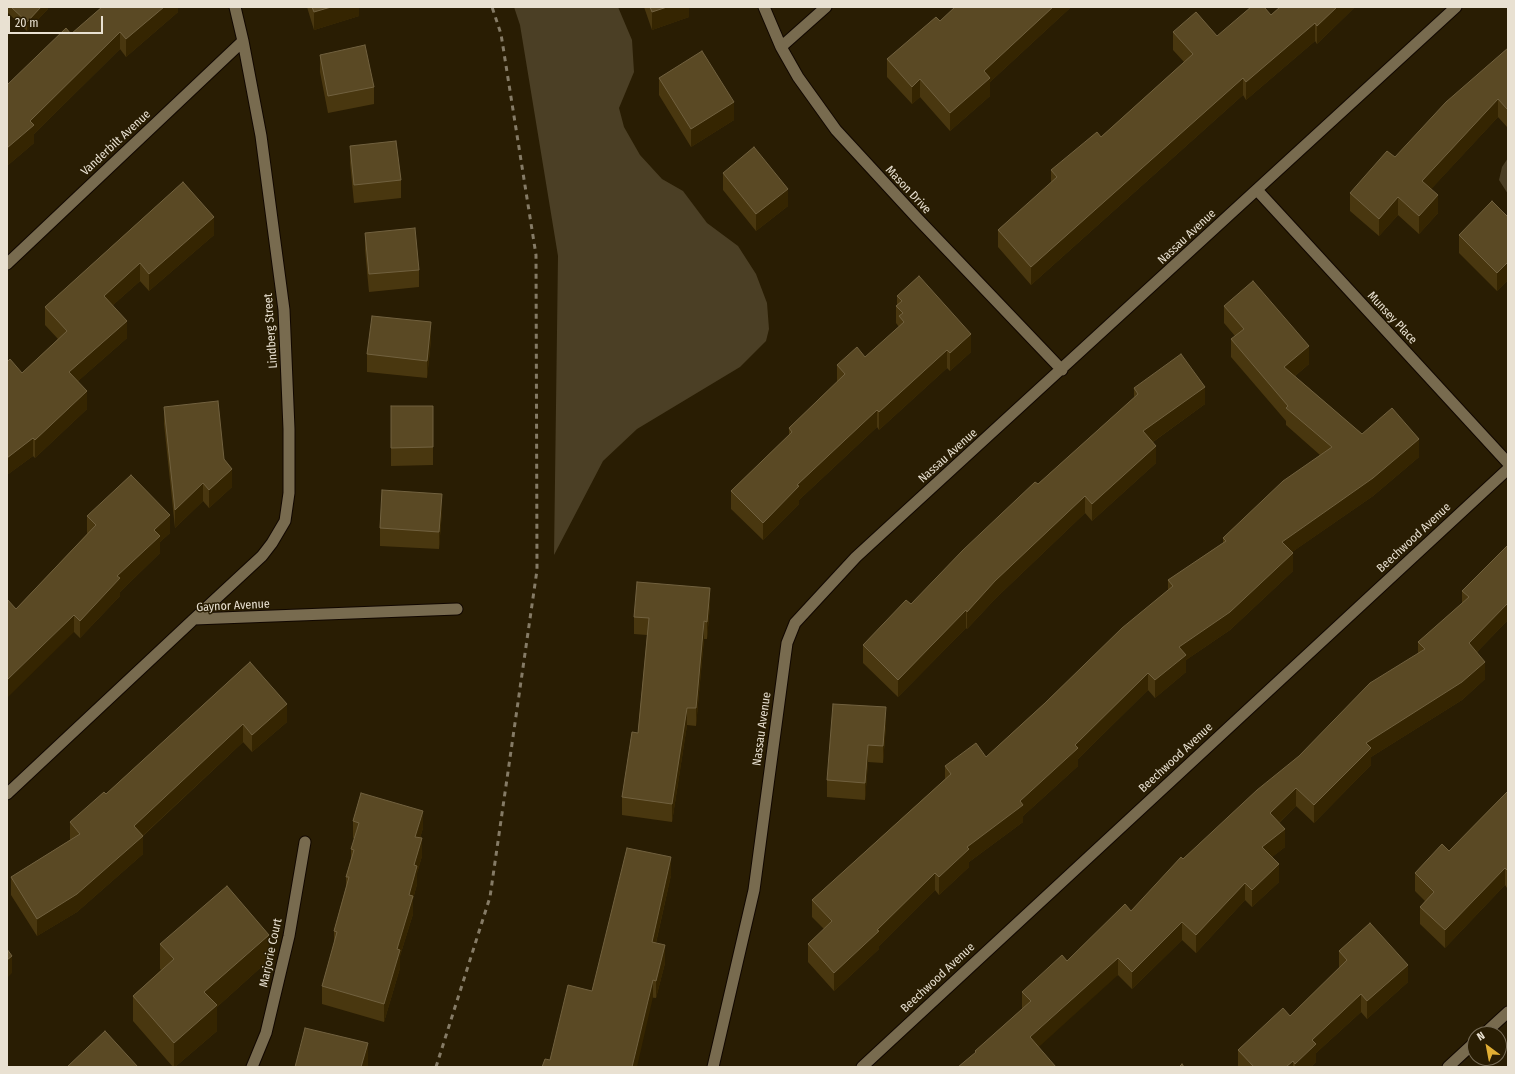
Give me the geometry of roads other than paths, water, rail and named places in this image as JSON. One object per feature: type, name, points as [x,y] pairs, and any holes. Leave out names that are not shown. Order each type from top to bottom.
[{"type":"street","name":"Lindberg Street","points":[[194,619],[262,556],[272,543],[285,521],[289,493],[289,429],[284,310],[261,136],[244,41],[235,7]]},
{"type":"street","name":"Mason Drive","points":[[764,7],[781,47],[798,77],[836,130],[917,218],[1062,370]]},
{"type":"street","points":[[781,47],[826,7]]},
{"type":"street","name":"Nassau Avenue","points":[[713,1067],[754,890],[787,643],[795,623],[856,557],[1062,370],[1456,7]]},
{"type":"street","name":"Vanderbilt Avenue","points":[[7,264],[244,41]]},
{"type":"street","name":"Munsey Place","points":[[1257,190],[1508,463]]},
{"type":"street","name":"Beechwood Avenue","points":[[862,1067],[1508,469]]},
{"type":"street","name":"Gaynor Avenue","points":[[7,794],[194,619],[457,609]]},
{"type":"street","name":"Marjorie Court","points":[[252,1067],[266,1032],[289,936],[305,842]]},
{"type":"street","points":[[1493,1026],[1508,1012]]},
{"type":"street","points":[[1448,1067],[1467,1049]]},
{"type":"railway","points":[[436,1067],[490,897],[537,570],[536,255],[501,34],[492,7]]}]
